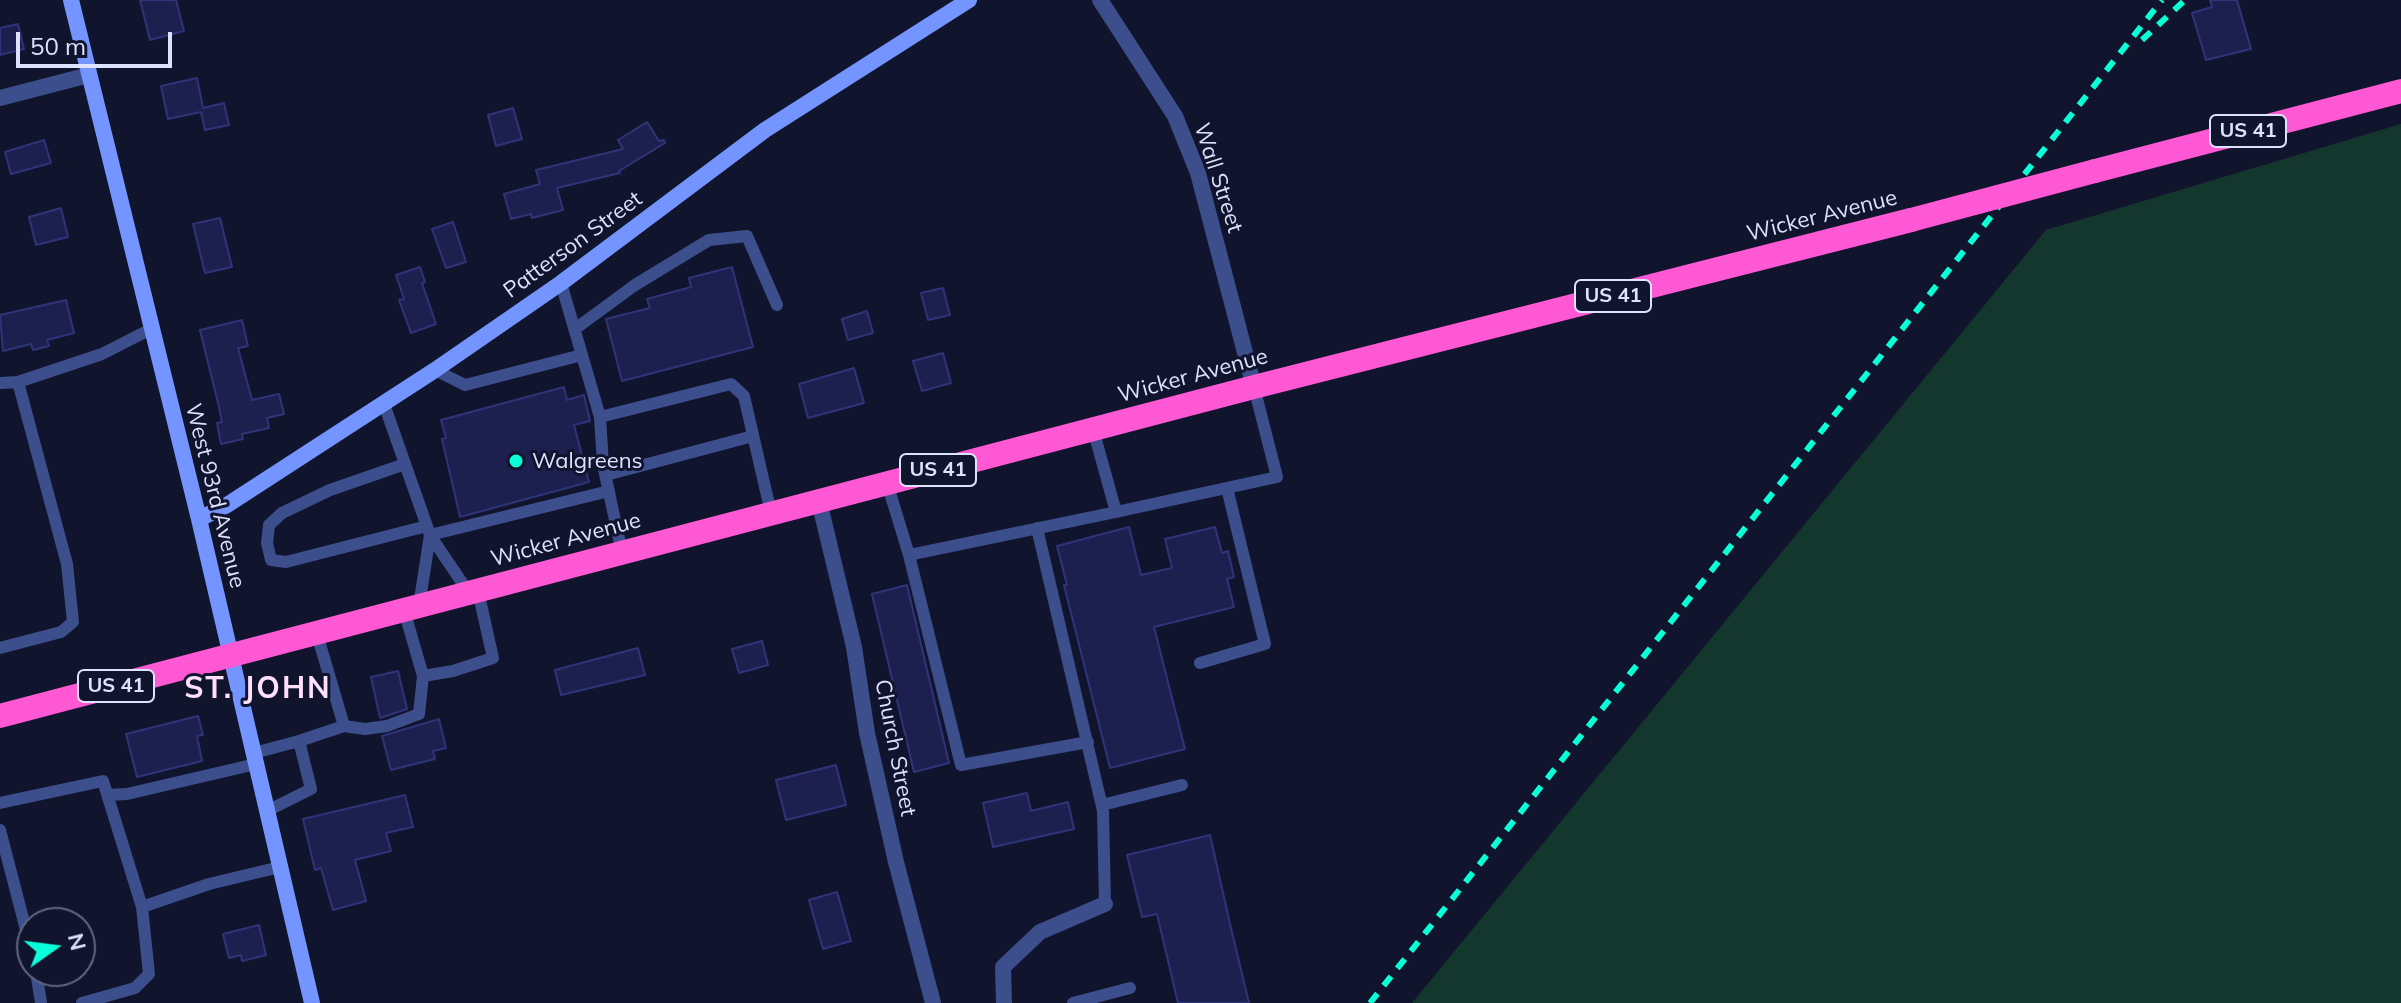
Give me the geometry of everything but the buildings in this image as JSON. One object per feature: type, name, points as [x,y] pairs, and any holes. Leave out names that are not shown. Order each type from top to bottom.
[{"type":"highway","name":"Wicker Avenue","points":[[0,716],[1254,387],[1911,220],[2401,91]]},
{"type":"street","name":"West 93rd Avenue","points":[[71,0],[199,519],[312,1003]]},
{"type":"street","name":"Patterson Street","points":[[199,519],[227,505],[435,370],[561,283],[765,130],[969,0]]},
{"type":"street","name":"Wall Street","points":[[1100,0],[1175,116],[1192,159],[1254,387]]},
{"type":"street","points":[[0,98],[89,75]]},
{"type":"street","name":"Church Street","points":[[819,501],[854,647],[867,733],[883,805],[933,1003]]},
{"type":"street","points":[[1004,1003],[1003,967],[1040,932],[1105,904]]},
{"type":"lane","points":[[575,329],[635,285],[709,240],[747,236],[777,305]]},
{"type":"lane","points":[[561,283],[600,417],[606,475],[622,552]]},
{"type":"lane","points":[[0,383],[18,382],[102,354],[151,329]]},
{"type":"lane","points":[[435,370],[465,385],[582,355]]},
{"type":"lane","points":[[0,648],[61,632],[73,622],[67,564],[18,382]]},
{"type":"lane","points":[[600,417],[731,384],[744,396],[771,513]]},
{"type":"lane","points":[[909,555],[1277,477],[1254,387]]},
{"type":"lane","points":[[384,404],[428,531],[473,592],[493,658],[453,671],[423,676]]},
{"type":"lane","points":[[1093,429],[1116,512]]},
{"type":"lane","points":[[606,475],[753,436]]},
{"type":"lane","points":[[405,464],[330,490],[282,513],[269,525],[267,543],[271,560],[286,562],[609,491]]},
{"type":"lane","points":[[887,483],[909,555],[961,765],[1088,742]]},
{"type":"lane","points":[[1200,663],[1265,644],[1227,488]]},
{"type":"lane","points":[[1037,528],[1102,805],[1105,904]]},
{"type":"lane","points":[[108,795],[127,794],[255,759],[344,726],[365,729],[387,726],[419,714],[423,676],[411,608],[428,531]]},
{"type":"lane","points":[[317,634],[344,726]]},
{"type":"lane","points":[[267,811],[311,789],[299,741]]},
{"type":"lane","points":[[0,803],[103,781],[142,907],[149,974],[135,988],[82,1003]]},
{"type":"lane","points":[[1102,805],[1182,785]]},
{"type":"lane","points":[[0,830],[20,907]]},
{"type":"lane","points":[[142,907],[209,884],[280,867]]},
{"type":"lane","points":[[1073,1003],[1130,988]]},
{"type":"green space","points":[[2401,124],[2401,1003],[1412,1003],[2046,230]]},
{"type":"railway","points":[[1370,1003],[2162,0]]},
{"type":"railway","points":[[2142,40],[2185,0]]},
{"type":"place","name":"Walgreens","points":[[516,461]]},
{"type":"district","name":"ST. JOHN","points":[[258,689]]}]
